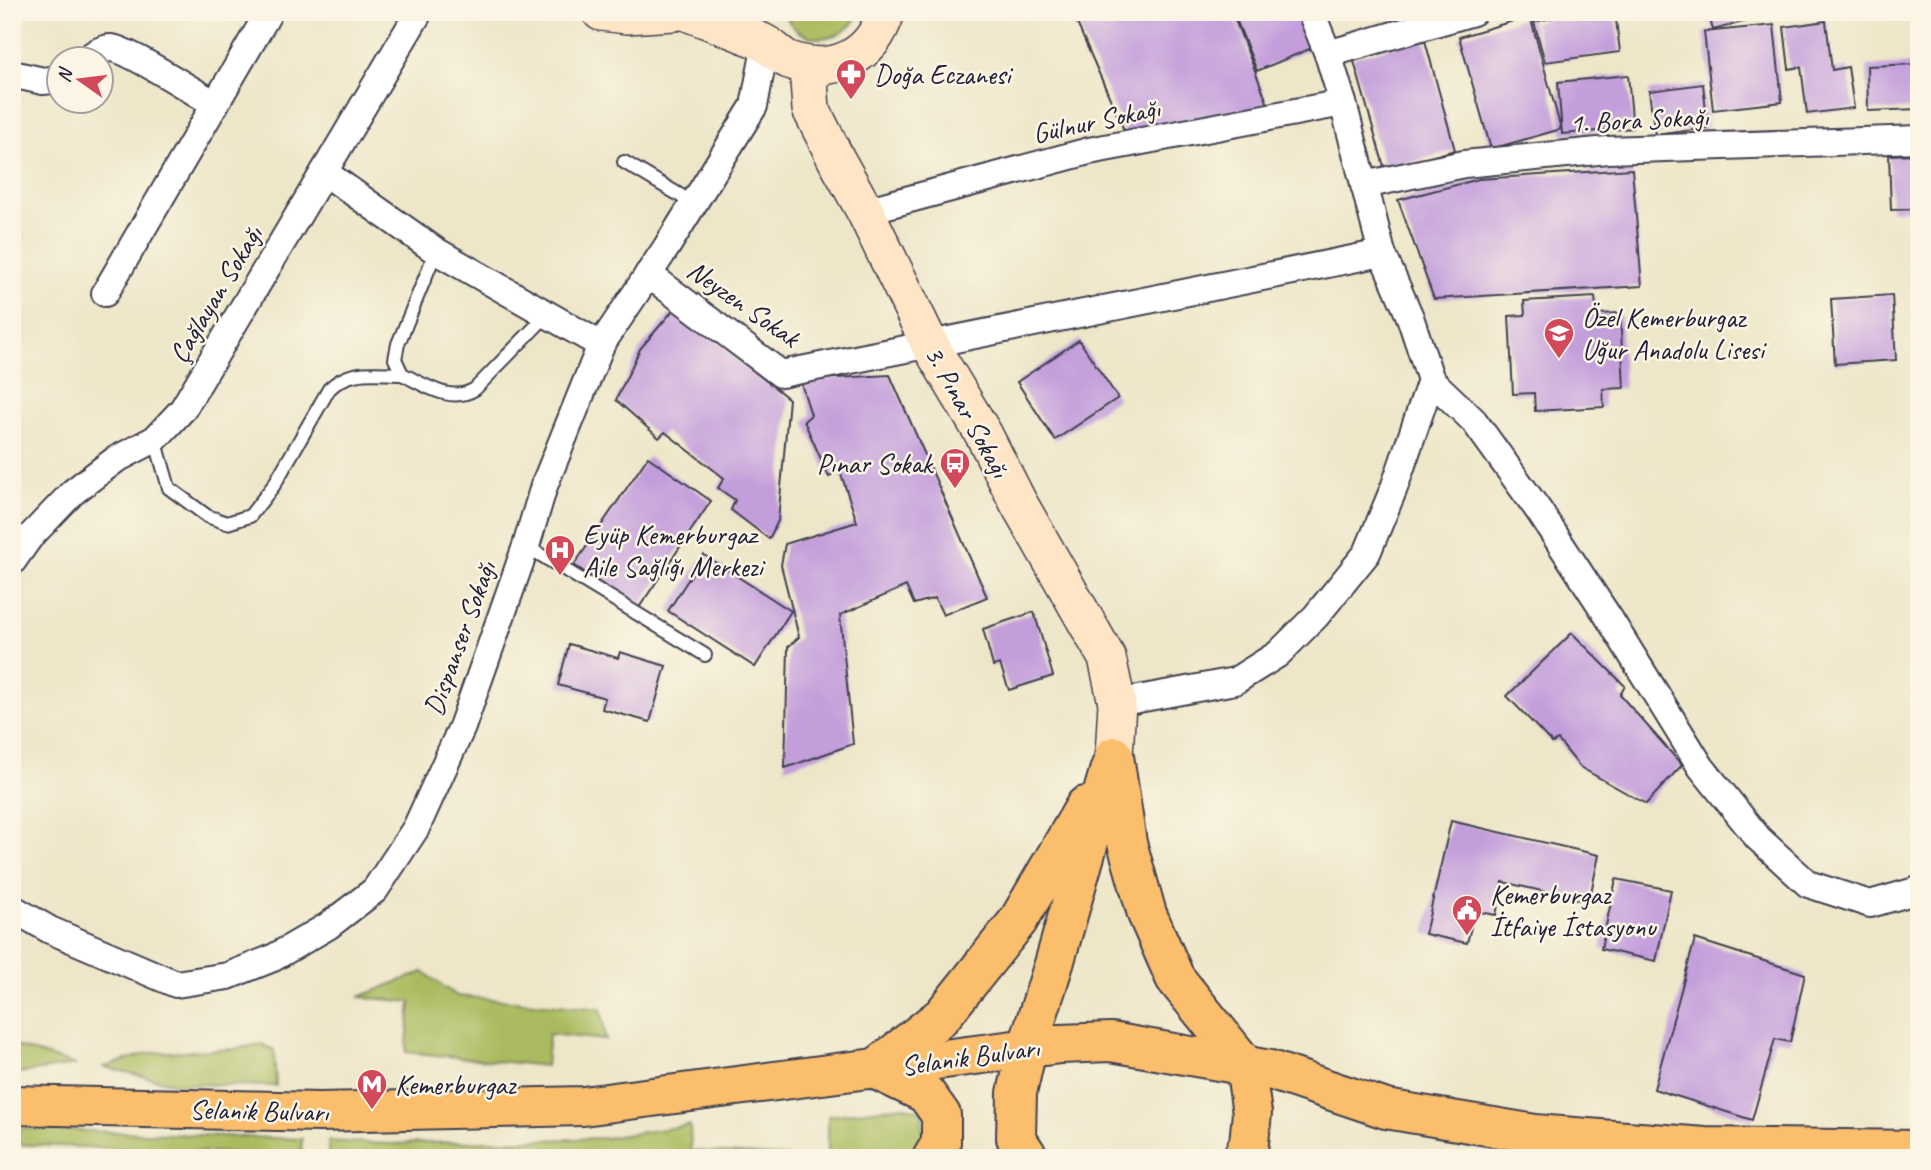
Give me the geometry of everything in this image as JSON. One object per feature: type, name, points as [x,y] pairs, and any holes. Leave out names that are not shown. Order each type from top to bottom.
[{"type":"main road","points":[[1029,1158],[1016,1138],[1017,1093],[1027,1049],[1114,756]]},
{"type":"main road","points":[[1114,756],[1127,843],[1147,914],[1175,978],[1245,1065],[1252,1113],[1249,1143],[1242,1158]]},
{"type":"main road","points":[[932,1158],[941,1143],[941,1115],[926,1094],[874,1069],[942,1016],[1018,921],[1114,756]]},
{"type":"main road","name":"Selanik Bulvarı","points":[[12,1105],[319,1112],[583,1106],[1060,1044],[1111,1042],[1270,1070],[1386,1109],[1535,1134],[1704,1147],[1919,1150]]},
{"type":"street","points":[[105,293],[269,12]]},
{"type":"street","name":"Çağlayan Sokağı","points":[[12,562],[29,538],[73,492],[116,460],[155,439],[183,409],[419,12]]},
{"type":"street","points":[[601,12],[627,15],[673,12]]},
{"type":"street","points":[[687,12],[759,28],[785,58],[808,66],[830,66],[851,59],[868,46],[884,20],[916,12]]},
{"type":"street","points":[[1311,12],[1328,54],[1343,103],[1382,253],[1410,317],[1431,380],[1474,421],[1539,511],[1624,641],[1701,767],[1758,838],[1808,884],[1870,904],[1919,890]]},
{"type":"street","points":[[1328,54],[1473,12]]},
{"type":"street","name":"Dispanser Sokağı","points":[[12,908],[50,930],[176,984],[228,976],[273,958],[328,926],[375,890],[416,828],[462,727],[526,546],[544,486],[601,345],[754,106],[759,28]]},
{"type":"street","points":[[116,50],[215,104]]},
{"type":"street","name":"3. Pınar Sokağı","points":[[808,66],[811,109],[865,211],[929,345],[984,435],[1018,502],[1107,658],[1117,703],[1114,756]]},
{"type":"street","points":[[12,74],[46,81]]},
{"type":"street","name":"Gülnur Sokağı","points":[[865,211],[1089,151],[1343,103]]},
{"type":"street","name":"1. Bora Sokağı","points":[[1364,185],[1465,164],[1608,150],[1919,139]]},
{"type":"street","points":[[324,172],[436,251],[601,345]]},
{"type":"street","name":"Neyzen Sokak","points":[[648,274],[781,374],[1382,253]]},
{"type":"street","points":[[1117,703],[1236,681],[1278,654],[1316,616],[1367,553],[1394,488],[1431,380]]},
{"type":"lane","points":[[624,162],[693,203]]},
{"type":"lane","points":[[402,374],[395,359],[398,344],[436,251]]},
{"type":"lane","points":[[155,439],[169,488],[206,516],[227,523],[250,516],[274,485],[329,389],[340,378],[361,373],[402,374],[451,396],[465,395],[475,389],[547,315]]},
{"type":"lane","points":[[526,546],[705,655]]},
{"type":"green space","points":[[784,12],[859,12],[843,31],[821,38],[799,32]]},
{"type":"green space","points":[[423,972],[457,996],[601,1009],[606,1040],[549,1034],[546,1066],[406,1052],[411,1002],[359,997]]},
{"type":"green space","points":[[261,1044],[274,1050],[276,1086],[176,1084],[104,1067],[148,1053],[234,1049]]},
{"type":"green space","points":[[12,1045],[76,1065],[12,1074]]},
{"type":"green space","points":[[903,1106],[922,1111],[923,1144],[912,1156],[828,1156],[828,1116]]},
{"type":"green space","points":[[690,1125],[691,1151],[791,1157],[328,1157],[328,1141],[389,1144],[605,1138]]},
{"type":"green space","points":[[12,1128],[302,1139],[301,1156],[12,1144]]},
{"type":"building","points":[[1072,12],[1232,12],[1269,107],[1127,137]]},
{"type":"building","points":[[1233,12],[1297,12],[1312,48],[1257,71]]},
{"type":"building","points":[[1577,12],[1615,12],[1620,52],[1545,62],[1534,22]]},
{"type":"building","points":[[1708,12],[1777,12],[1777,13],[1713,30]]},
{"type":"building","points":[[1530,16],[1561,129],[1491,149],[1459,37]]},
{"type":"building","points":[[1826,21],[1832,70],[1848,67],[1854,108],[1807,114],[1801,67],[1789,69],[1784,27]]},
{"type":"building","points":[[1774,25],[1782,102],[1713,110],[1704,32]]},
{"type":"building","points":[[1424,37],[1455,150],[1385,170],[1353,58]]},
{"type":"building","points":[[1919,64],[1919,109],[1868,111],[1867,66]]},
{"type":"building","points":[[1628,75],[1633,128],[1562,134],[1558,82]]},
{"type":"building","points":[[1703,84],[1708,128],[1655,135],[1649,91]]},
{"type":"building","points":[[1919,154],[1919,209],[1891,210],[1889,155]]},
{"type":"building","points":[[1632,169],[1642,286],[1434,299],[1398,200],[1479,179]]},
{"type":"building","points":[[1892,295],[1896,360],[1835,364],[1831,299]]},
{"type":"building","points":[[1595,297],[1597,314],[1620,313],[1624,388],[1603,389],[1604,407],[1535,411],[1534,393],[1513,394],[1509,316],[1525,315],[1524,301]]},
{"type":"building","points":[[675,308],[789,399],[778,521],[769,539],[731,510],[735,500],[718,488],[724,478],[665,432],[659,438],[616,400],[640,349]]},
{"type":"building","points":[[1079,340],[1118,398],[1055,440],[1017,382]]},
{"type":"building","points":[[890,375],[987,597],[943,615],[935,598],[914,604],[906,586],[840,615],[853,744],[785,768],[788,647],[799,637],[781,565],[785,544],[857,522],[839,468],[829,477],[804,421],[811,415],[800,380]]},
{"type":"building","points":[[648,457],[711,501],[638,609],[574,565]]},
{"type":"building","points":[[704,555],[791,611],[755,667],[668,611]]},
{"type":"building","points":[[1034,612],[1053,676],[1009,690],[1000,664],[993,666],[983,629]]},
{"type":"building","points":[[1572,633],[1625,686],[1620,695],[1682,765],[1646,804],[1580,767],[1558,740],[1552,743],[1507,696]]},
{"type":"building","points":[[569,644],[618,658],[620,652],[666,666],[650,722],[602,709],[605,698],[558,685]]},
{"type":"building","points":[[1451,821],[1599,855],[1589,902],[1503,882],[1496,915],[1475,911],[1467,943],[1425,934]]},
{"type":"building","points":[[1616,879],[1671,890],[1656,961],[1601,949]]},
{"type":"building","points":[[1695,939],[1805,974],[1790,1042],[1775,1039],[1752,1120],[1654,1089]]},
{"type":"place","name":"Doğa Eczanesi","points":[[851,101]]},
{"type":"place","name":"Özel Kemerburgaz Uğur Anadolu Lisesi","points":[[1559,360]]},
{"type":"place","name":"Pınar Sokak","points":[[955,490]]},
{"type":"place","name":"Eyüp Kemerburgaz Aile Sağlığı Merkezi","points":[[560,577]]},
{"type":"place","name":"Kemerburgaz İtfaiye İstasyonu","points":[[1467,937]]},
{"type":"place","name":"Kemerburgaz","points":[[372,1111]]}]
